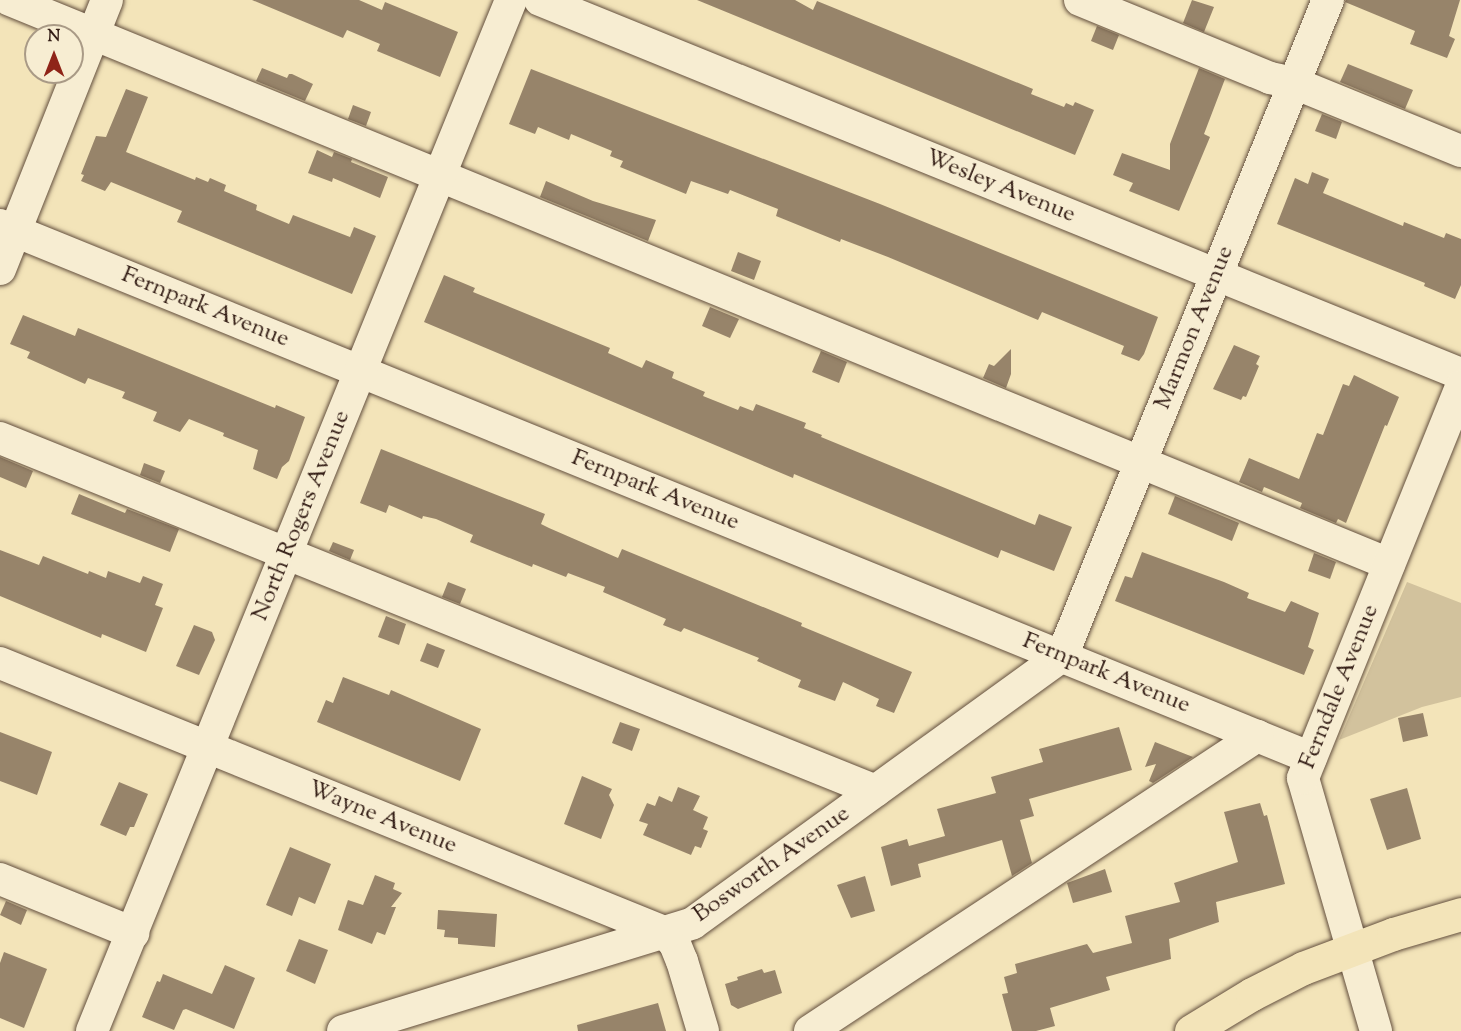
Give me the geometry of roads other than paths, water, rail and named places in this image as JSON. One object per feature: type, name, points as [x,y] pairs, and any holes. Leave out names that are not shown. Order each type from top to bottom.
[{"type":"main road","points":[[1191,1031],[1262,988],[1303,968],[1352,948],[1461,914]]},
{"type":"street","points":[[10,0],[1389,564]]},
{"type":"street","points":[[0,269],[8,228],[107,0]]},
{"type":"street","name":"North Rogers Avenue","points":[[92,1031],[209,748],[511,0]]},
{"type":"street","name":"Wesley Avenue","points":[[540,0],[1461,374]]},
{"type":"street","points":[[1080,0],[1270,78],[1294,83],[1461,151]]},
{"type":"street","name":"Marmon Avenue","points":[[1062,656],[1328,0]]},
{"type":"street","name":"Fernpark Avenue","points":[[8,228],[1311,758]]},
{"type":"street","name":"Ferndale Avenue","points":[[1376,1031],[1303,778],[1461,386]]},
{"type":"street","points":[[0,438],[876,791]]},
{"type":"street","name":"Bosworth Avenue","points":[[343,1031],[693,923],[1062,656]]},
{"type":"street","name":"Wayne Avenue","points":[[0,663],[664,932]]},
{"type":"street","points":[[810,1031],[1257,736]]},
{"type":"street","points":[[0,879],[133,933]]},
{"type":"street","points":[[664,932],[675,944],[682,961],[703,1031]]}]
